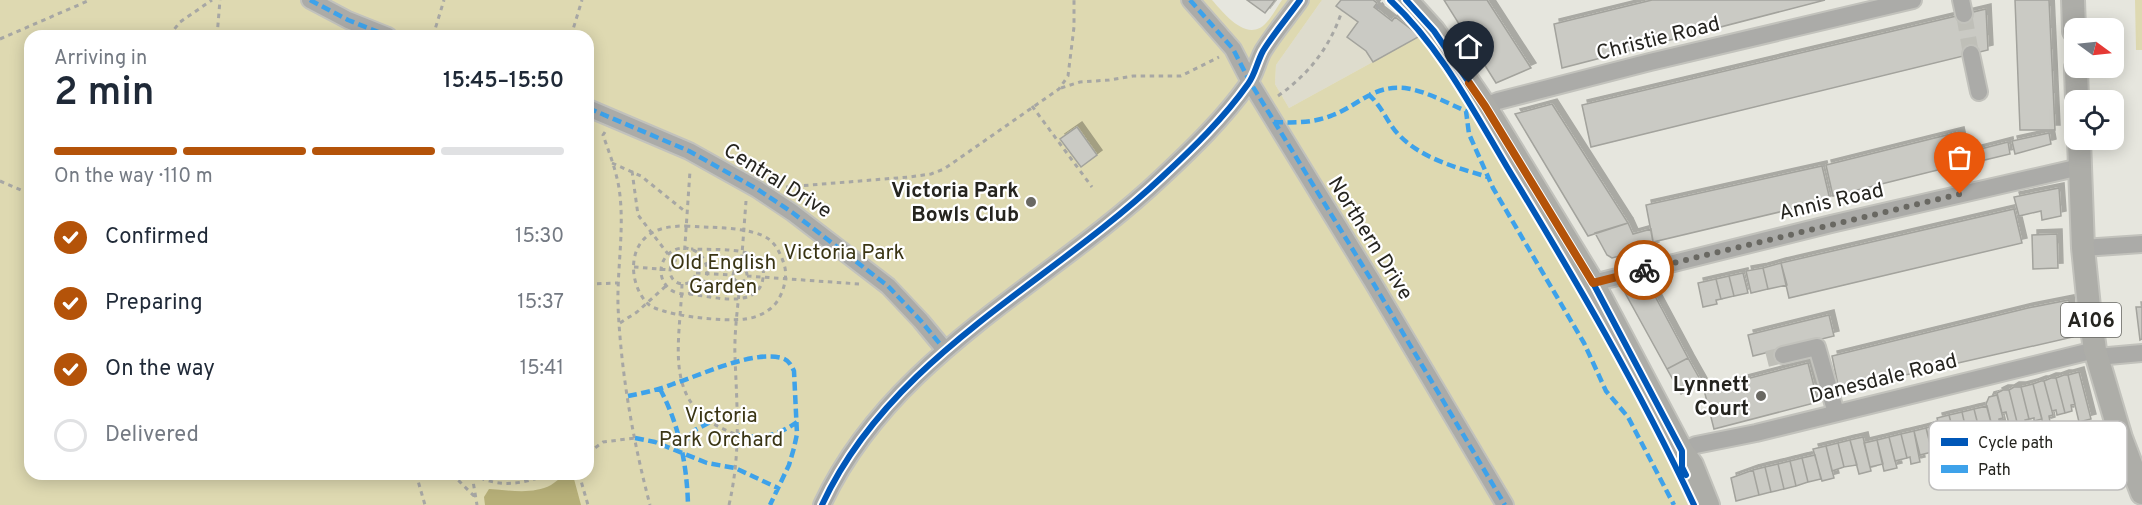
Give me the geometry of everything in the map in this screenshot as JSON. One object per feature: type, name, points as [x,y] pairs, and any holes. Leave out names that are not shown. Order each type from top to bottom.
[{"type":"main road","points":[[1406,0],[1434,31],[1485,106],[1593,283],[1682,451],[1692,465],[1708,505]]},
{"type":"main road","points":[[2073,0],[2074,18]]},
{"type":"main road","name":"A106","points":[[2079,150],[2083,248],[2089,307],[2096,353],[2116,421]]},
{"type":"main road","name":"A106","points":[[2127,454],[2142,493]]},
{"type":"street","points":[[310,0],[373,30]]},
{"type":"street","name":"Northern Drive","points":[[1190,0],[1233,49],[1250,82],[1505,505]]},
{"type":"street","points":[[822,505],[851,454],[877,419],[912,380],[945,350],[1132,204],[1183,157],[1250,82],[1262,54],[1300,0]]},
{"type":"street","name":"Christie Road","points":[[1485,106],[1493,102],[1650,62],[1913,0]]},
{"type":"street","points":[[1971,54],[1979,92]]},
{"type":"street","name":"Central Drive","points":[[594,110],[689,152],[752,187],[829,239],[888,286],[945,350]]},
{"type":"street","name":"Annis Road","points":[[1593,283],[1819,226],[2080,166]]},
{"type":"street","points":[[2083,248],[2142,244]]},
{"type":"street","points":[[1783,355],[1817,347],[1836,413]]},
{"type":"street","name":"Danesdale Road","points":[[1682,451],[1695,446],[2096,353],[2142,353]]},
{"type":"path","points":[[0,39],[90,0]]},
{"type":"path","points":[[174,30],[180,22],[212,0]]},
{"type":"path","points":[[218,30],[220,0]]},
{"type":"path","points":[[435,30],[444,0]]},
{"type":"path","points":[[573,30],[582,0]]},
{"type":"path","points":[[1059,89],[1068,76],[1074,27],[1074,0]]},
{"type":"path","points":[[1376,6],[1379,9],[1383,5],[1379,0]]},
{"type":"path","points":[[1280,94],[1304,75],[1329,43],[1342,11]]},
{"type":"path","points":[[741,268],[744,231],[752,187],[931,176],[1059,89],[1080,82],[1133,76],[1181,76],[1233,49]]},
{"type":"path","points":[[1032,106],[1092,187]]},
{"type":"path","points":[[612,118],[603,135],[619,187],[621,215],[618,283],[626,389],[640,470],[650,505]]},
{"type":"path","points":[[684,259],[691,165],[689,152]]},
{"type":"path","points":[[612,163],[641,176],[687,213]]},
{"type":"path","points":[[632,171],[638,215],[668,254]]},
{"type":"path","points":[[0,181],[24,191]]},
{"type":"path","points":[[686,226],[744,231],[763,236],[772,242],[785,267],[786,279],[777,302],[770,309],[756,316],[736,320],[661,311],[647,303],[638,289],[634,267],[640,247],[652,233],[686,226]]},
{"type":"path","points":[[684,249],[742,252],[752,255],[763,269],[764,278],[761,286],[750,297],[739,299],[682,294],[671,290],[666,285],[661,269],[668,254],[673,250],[684,249]]},
{"type":"path","points":[[689,294],[702,285],[706,273],[703,261],[691,249]]},
{"type":"path","points":[[684,259],[694,265],[696,273],[690,283],[682,284],[674,279],[671,270],[677,260],[684,259]]},
{"type":"path","points":[[634,267],[671,270]]},
{"type":"path","points":[[733,275],[736,269],[741,268]]},
{"type":"path","points":[[741,268],[745,270],[747,276]]},
{"type":"path","points":[[696,273],[733,275]]},
{"type":"path","points":[[733,275],[734,279],[740,282]]},
{"type":"path","points":[[729,505],[738,435],[735,355],[740,282],[747,276],[888,286]]},
{"type":"path","points":[[594,284],[618,283]]},
{"type":"path","points":[[682,284],[679,372],[684,390],[688,400],[698,411],[725,430],[738,435]]},
{"type":"path","points":[[620,323],[637,312],[666,285]]},
{"type":"path","points":[[594,449],[603,442],[635,438]]},
{"type":"path","points":[[418,480],[425,505]]},
{"type":"path","points":[[458,480],[474,496]]},
{"type":"path","points":[[473,480],[477,505]]},
{"type":"path","points":[[487,480],[495,483],[518,484],[530,480]]},
{"type":"path","points":[[581,480],[588,505]]},
{"type":"shaded area","points":[[1322,0],[1373,0],[1377,3],[1374,7],[1392,21],[1395,17],[1420,36],[1289,108],[1275,84],[1276,65]]},
{"type":"shaded area","points":[[558,480],[574,480],[581,505],[485,505],[484,497],[489,489],[536,490]]},
{"type":"green space","name":"Victoria Park","points":[[0,0],[1212,0],[1236,24],[1251,30],[1259,29],[1266,23],[1282,0],[1322,0],[1276,65],[1275,84],[1289,108],[1420,36],[1498,158],[1572,282],[1672,470],[1688,505],[0,505]]},
{"type":"green space","points":[[2135,0],[2142,0],[2142,50],[2136,50]]},
{"type":"building","points":[[1247,0],[1275,0],[1265,13]]},
{"type":"building","points":[[1341,0],[1373,0],[1377,3],[1374,7],[1392,21],[1395,17],[1420,36],[1373,62],[1366,51],[1347,37],[1358,22],[1336,6]]},
{"type":"building","points":[[1444,0],[1487,0],[1531,68],[1496,83]]},
{"type":"building","points":[[1652,0],[1825,0],[1562,68],[1554,24]]},
{"type":"building","points":[[2015,0],[2049,0],[2055,130],[2020,130]]},
{"type":"building","points":[[1986,9],[1988,50],[1591,147],[1582,105]]},
{"type":"building","points":[[1552,104],[1628,223],[1588,236],[1515,114]]},
{"type":"building","points":[[1077,127],[1097,155],[1081,167],[1060,139]]},
{"type":"building","points":[[1959,132],[1966,163],[1833,196],[1826,165]]},
{"type":"building","points":[[2049,133],[2051,144],[2015,154],[2012,141]]},
{"type":"building","points":[[2008,142],[2010,154],[1972,163],[1969,152]]},
{"type":"building","points":[[1822,166],[1830,200],[1653,242],[1646,205]]},
{"type":"building","points":[[2059,188],[2061,216],[2042,220],[2041,211],[2019,216],[2014,197]]},
{"type":"building","points":[[2014,209],[2022,243],[1789,298],[1781,263]]},
{"type":"building","points":[[1628,223],[1633,234],[1651,229],[1654,247],[1612,258],[1607,255],[1595,233]]},
{"type":"building","points":[[2057,234],[2058,268],[2033,269],[2032,235]]},
{"type":"building","points":[[1781,263],[1787,285],[1768,289],[1763,268]]},
{"type":"building","points":[[1763,268],[1768,289],[1751,293],[1746,271]]},
{"type":"building","points":[[1743,273],[1748,293],[1734,296],[1729,276]]},
{"type":"building","points":[[1729,276],[1734,296],[1721,299],[1716,279]]},
{"type":"building","points":[[1716,279],[1721,299],[1716,300],[1717,304],[1703,307],[1698,283]]},
{"type":"building","points":[[1649,285],[1688,358],[1667,369],[1624,291]]},
{"type":"building","points":[[2069,300],[2073,337],[1839,390],[1832,356]]},
{"type":"building","points":[[2136,307],[2142,307],[2142,339],[2140,340]]},
{"type":"building","points":[[1829,315],[1834,336],[1753,356],[1748,335]]},
{"type":"building","points":[[1688,358],[1702,383],[1681,394],[1667,369]]},
{"type":"building","name":"Lynnett Court","points":[[1808,363],[1818,402],[1714,429],[1704,390]]},
{"type":"building","points":[[2079,372],[2091,419],[2079,421],[2068,375]]},
{"type":"building","points":[[2068,375],[2075,404],[2071,405],[2072,411],[2065,413],[2056,378]]},
{"type":"building","points":[[2056,378],[2065,413],[2057,415],[2056,410],[2052,411],[2044,381]]},
{"type":"building","points":[[2044,381],[2053,415],[2049,416],[2050,421],[2042,421],[2033,384]]},
{"type":"building","points":[[2033,384],[2042,419],[2034,421],[2034,418],[2029,419],[2021,387]]},
{"type":"building","points":[[2021,387],[2029,419],[2017,421],[2009,390]]},
{"type":"building","points":[[2009,390],[2017,421],[2008,421],[2006,412],[2002,413],[1997,393]]},
{"type":"building","points":[[1997,395],[2003,418],[1999,419],[1999,421],[1991,421],[1986,404],[1989,397]]},
{"type":"building","points":[[1987,406],[1991,421],[1977,421],[1974,409]]},
{"type":"building","points":[[1974,409],[1977,421],[1964,421],[1962,412]]},
{"type":"building","points":[[1962,412],[1964,421],[1951,421],[1949,415]]},
{"type":"building","points":[[1949,415],[1951,421],[1938,421],[1937,418]]},
{"type":"building","points":[[1926,428],[1929,453],[1920,455],[1914,431]]},
{"type":"building","points":[[1914,431],[1920,462],[1911,464],[1910,457],[1907,458],[1901,434]]},
{"type":"building","points":[[1901,434],[1907,458],[1895,461],[1889,437]]},
{"type":"building","points":[[1863,437],[1871,471],[1859,474],[1850,440]]},
{"type":"building","points":[[1889,437],[1897,468],[1884,471],[1877,440]]},
{"type":"building","points":[[1850,440],[1857,465],[1844,467],[1838,443]]},
{"type":"building","points":[[1877,440],[1883,464],[1870,467],[1864,443]]},
{"type":"building","points":[[1838,443],[1844,467],[1832,471],[1826,446]]},
{"type":"building","points":[[1826,446],[1834,478],[1822,481],[1813,449]]},
{"type":"building","points":[[1815,455],[1821,479],[1808,482],[1802,458]]},
{"type":"building","points":[[1802,458],[1808,482],[1796,486],[1790,461]]},
{"type":"building","points":[[1790,461],[1796,486],[1784,489],[1778,464]]},
{"type":"building","points":[[1778,464],[1784,489],[1771,492],[1765,467]]},
{"type":"building","points":[[1765,467],[1771,492],[1759,495],[1753,470]]},
{"type":"building","points":[[1753,470],[1759,495],[1736,501],[1731,478]]},
{"type":"tunnel","points":[[1964,14],[1971,54]]},
{"type":"tunnel","points":[[1767,359],[1783,355]]},
{"type":"marked path","points":[[310,0],[373,30]]},
{"type":"marked path","points":[[1190,0],[1233,49],[1250,82],[1505,505]]},
{"type":"marked path","points":[[1274,122],[1319,120],[1342,111],[1375,93],[1394,88],[1421,92],[1466,111],[1469,134],[1493,188],[1584,343],[1606,391],[1628,417],[1674,505]]},
{"type":"marked path","points":[[1368,94],[1399,135],[1418,150],[1441,162],[1488,177]]},
{"type":"marked path","points":[[594,111],[689,151],[757,189],[793,213],[888,286],[945,350]]},
{"type":"marked path","points":[[628,396],[662,388],[742,360],[770,356],[782,358],[790,363],[794,371],[797,434],[789,465],[770,505]]},
{"type":"marked path","points":[[660,389],[667,402],[681,445],[688,505]]},
{"type":"marked path","points":[[682,445],[695,430],[712,421]]},
{"type":"marked path","points":[[738,435],[755,437],[769,435],[797,422]]},
{"type":"marked path","points":[[635,438],[655,442],[707,463],[735,468],[778,488]]},
{"type":"cycle path","points":[[822,505],[852,453],[888,406],[930,364],[975,326],[1117,216],[1162,177],[1207,133],[1248,84],[1263,51],[1300,0]]},
{"type":"cycle path","points":[[1390,0],[1424,37],[1468,101],[1605,333],[1694,505]]},
{"type":"cycle path","points":[[1406,0],[1434,31],[1485,106],[1593,283],[1682,451],[1682,467],[1686,475]]},
{"type":"way so far","points":[[1644,270],[1960,194]]},
{"type":"place","name":"Victoria Park Bowls Club","points":[[1031,202]]},
{"type":"place","name":"Lynnett Court","points":[[1761,396]]},
{"type":"route","points":[[1469,83],[1593,283],[1644,270]]},
{"type":"park label","name":"Old English Garden","points":[[723,274]]},
{"type":"park label","name":"Victoria Park Orchard","points":[[721,427]]}]
